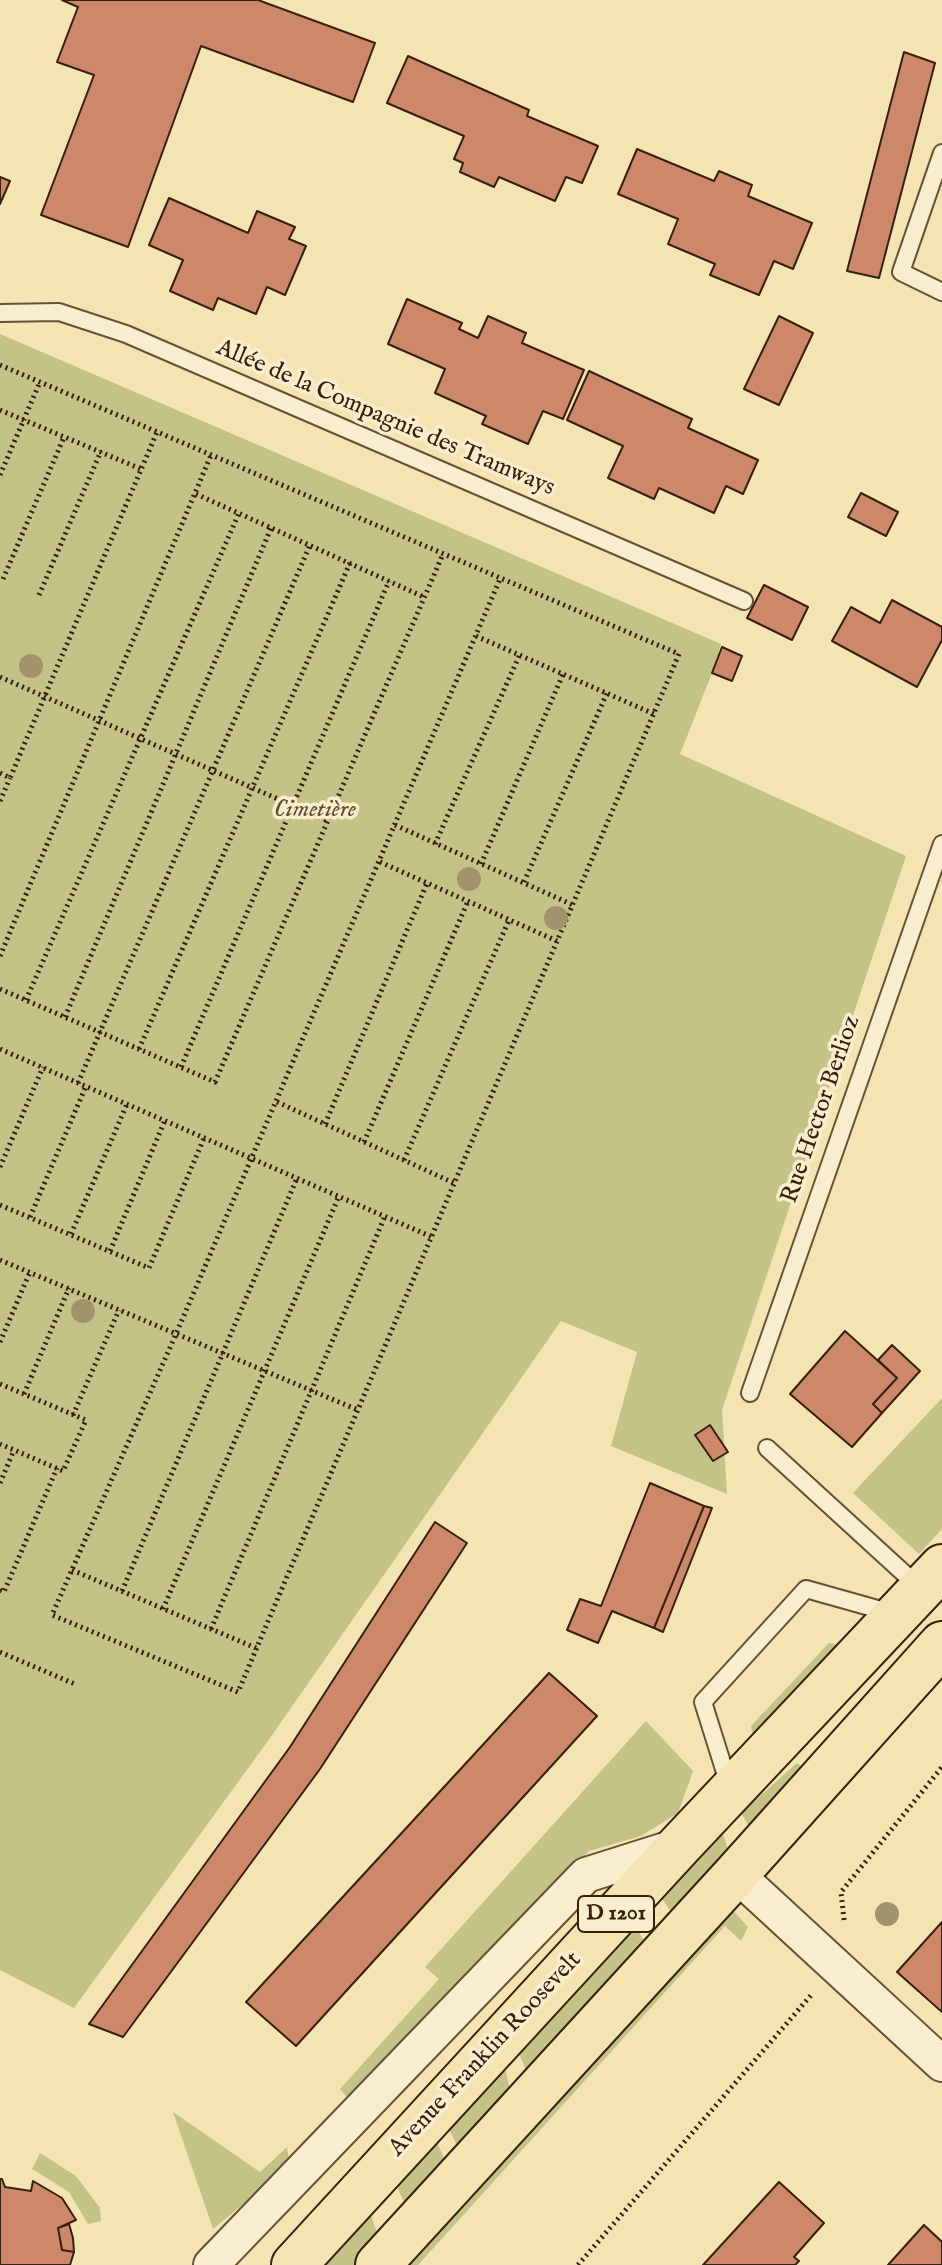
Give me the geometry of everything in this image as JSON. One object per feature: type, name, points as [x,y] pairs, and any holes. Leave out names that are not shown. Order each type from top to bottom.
[{"type":"main road","name":"Avenue Franklin Roosevelt","points":[[294,2265],[681,1844],[920,1590]]},
{"type":"main road","name":"D 1201","points":[[378,2265],[942,1644]]},
{"type":"street","points":[[211,2265],[586,1875],[681,1844]]},
{"type":"street","points":[[736,1874],[942,2064]]},
{"type":"lane","points":[[942,153],[901,272],[942,292]]},
{"type":"lane","name":"Allée de la Compagnie des Tramways","points":[[0,313],[59,312],[126,334],[744,601]]},
{"type":"lane","name":"Rue Hector Berlioz","points":[[750,1393],[942,844]]},
{"type":"lane","points":[[767,1448],[920,1590]]},
{"type":"lane","points":[[732,1793],[703,1702],[806,1589],[920,1590]]},
{"type":"path","points":[[0,365],[679,654],[238,1692],[52,1615],[500,579]]},
{"type":"path","points":[[0,475],[40,382]]},
{"type":"path","points":[[0,410],[141,469]]},
{"type":"path","points":[[0,801],[157,432]]},
{"type":"path","points":[[3,579],[64,437]]},
{"type":"path","points":[[39,595],[101,451]]},
{"type":"path","points":[[0,956],[211,455]]},
{"type":"path","points":[[196,494],[424,597]]},
{"type":"path","points":[[26,1000],[239,513]]},
{"type":"path","points":[[65,1017],[271,528]]},
{"type":"path","points":[[78,1083],[310,545]]},
{"type":"path","points":[[0,989],[215,1082],[443,554]]},
{"type":"path","points":[[139,1049],[350,563]]},
{"type":"path","points":[[181,1067],[389,581]]},
{"type":"path","points":[[476,636],[654,714]]},
{"type":"path","points":[[435,844],[520,654]]},
{"type":"path","points":[[481,864],[563,674]]},
{"type":"path","points":[[0,677],[328,821]]},
{"type":"path","points":[[524,882],[607,693]]},
{"type":"path","points":[[0,773],[10,778]]},
{"type":"path","points":[[395,825],[573,905]]},
{"type":"path","points":[[380,862],[557,941]]},
{"type":"path","points":[[325,1124],[427,883]]},
{"type":"path","points":[[364,1142],[468,901]]},
{"type":"path","points":[[404,1160],[509,920]]},
{"type":"path","points":[[0,1050],[432,1237]]},
{"type":"path","points":[[0,1167],[43,1067]]},
{"type":"path","points":[[30,1217],[86,1086]]},
{"type":"path","points":[[276,1102],[454,1183]]},
{"type":"path","points":[[71,1234],[127,1104]]},
{"type":"path","points":[[110,1251],[165,1120]]},
{"type":"path","points":[[0,1205],[149,1268],[204,1138]]},
{"type":"path","points":[[122,1591],[297,1178]]},
{"type":"path","points":[[163,1609],[339,1196]]},
{"type":"path","points":[[211,1629],[385,1216]]},
{"type":"path","points":[[0,1260],[358,1410]]},
{"type":"path","points":[[0,1342],[30,1272]]},
{"type":"path","points":[[24,1394],[69,1288]]},
{"type":"path","points":[[73,1415],[119,1310]]},
{"type":"path","points":[[0,1384],[86,1420],[63,1471],[0,1444]]},
{"type":"path","points":[[0,1483],[14,1450]]},
{"type":"path","points":[[0,1590],[4,1592],[57,1468]]},
{"type":"path","points":[[72,1570],[256,1648]]},
{"type":"path","points":[[0,1652],[77,1685]]},
{"type":"path","points":[[578,2265],[759,2058],[848,1949],[841,1892],[942,1767]]},
{"type":"green space","name":"Cimetière","points":[[0,334],[721,644],[680,754],[906,856],[722,1410],[727,1494],[611,1446],[637,1352],[561,1321],[270,1738],[74,2008],[0,1970]]},
{"type":"green space","points":[[942,1398],[942,1529],[919,1554],[853,1493]]},
{"type":"green space","points":[[829,1643],[844,1646],[754,1745],[751,1726]]},
{"type":"green space","points":[[646,1721],[693,1771],[678,1813],[641,1836],[589,1851],[350,2101],[340,2089],[439,1979],[425,1967]]},
{"type":"green space","points":[[797,1763],[801,1766],[798,1773],[750,1828],[741,1813]]},
{"type":"green space","points":[[723,1834],[729,1853],[672,1914],[662,1898]]},
{"type":"green space","points":[[726,1903],[748,1927],[741,1941],[725,1926],[418,2265],[399,2265]]},
{"type":"green space","points":[[636,1927],[645,1943],[528,2074],[518,2052]]},
{"type":"green space","points":[[505,2068],[510,2091],[459,2150],[449,2129]]},
{"type":"green space","points":[[173,2112],[260,2172],[287,2147],[290,2165],[213,2229]]},
{"type":"green space","points":[[436,2141],[447,2164],[406,2207],[396,2184]]},
{"type":"green space","points":[[40,2153],[76,2176],[100,2208],[101,2221],[88,2224],[69,2192],[32,2169]]},
{"type":"green space","points":[[370,2213],[379,2238],[354,2265],[324,2265]]},
{"type":"building","points":[[62,0],[258,0],[375,43],[353,102],[201,46],[128,247],[41,215],[94,75],[57,62],[78,7]]},
{"type":"building","points":[[904,52],[935,63],[879,278],[847,271]]},
{"type":"building","points":[[408,56],[529,110],[527,116],[598,146],[582,183],[566,177],[555,201],[499,177],[494,187],[460,172],[463,163],[454,159],[464,136],[387,103]]},
{"type":"building","points":[[637,149],[714,181],[719,171],[752,185],[748,196],[812,223],[793,269],[774,261],[759,295],[710,275],[715,264],[668,244],[678,219],[618,194]]},
{"type":"building","points":[[0,177],[10,181],[0,204]]},
{"type":"building","points":[[169,198],[248,233],[257,211],[295,227],[289,239],[306,246],[285,295],[267,287],[256,314],[218,298],[213,310],[170,291],[183,260],[149,245]]},
{"type":"building","points":[[407,299],[462,323],[459,329],[478,338],[488,316],[526,333],[522,343],[584,370],[563,419],[543,411],[528,444],[482,424],[486,416],[435,393],[445,369],[388,344]]},
{"type":"building","points":[[779,316],[813,333],[779,405],[744,389]]},
{"type":"building","points":[[589,371],[692,419],[688,428],[758,460],[743,494],[726,486],[714,513],[659,488],[654,499],[608,478],[623,446],[567,420]]},
{"type":"building","points":[[861,493],[898,512],[886,536],[848,517]]},
{"type":"building","points":[[764,585],[808,607],[792,640],[747,618]]},
{"type":"building","points":[[892,600],[942,627],[942,640],[917,687],[832,641],[851,607],[880,623]]},
{"type":"building","points":[[722,647],[742,656],[732,681],[712,673]]},
{"type":"building","points":[[845,1331],[897,1378],[873,1404],[882,1413],[852,1447],[790,1394]]},
{"type":"building","points":[[892,1345],[920,1371],[882,1413],[873,1404],[897,1378],[878,1360]]},
{"type":"building","points":[[710,1425],[728,1452],[713,1461],[695,1435]]},
{"type":"building","points":[[650,1483],[704,1506],[654,1628],[612,1611],[598,1643],[567,1630],[580,1599],[601,1606]]},
{"type":"building","points":[[704,1506],[712,1508],[663,1632],[654,1628]]},
{"type":"building","points":[[435,1522],[467,1543],[320,1769],[123,2037],[89,2024],[290,1747]]},
{"type":"building","points":[[549,1673],[597,1716],[296,2046],[246,2002]]},
{"type":"building","points":[[942,1922],[942,2012],[897,1972]]},
{"type":"building","points":[[0,2179],[5,2187],[31,2191],[33,2181],[62,2198],[76,2220],[58,2228],[62,2250],[74,2252],[70,2265],[0,2265]]},
{"type":"building","points":[[779,2182],[824,2223],[794,2257],[799,2261],[795,2265],[703,2265]]},
{"type":"building","points":[[69,2224],[74,2252],[62,2250],[58,2228]]},
{"type":"building","points":[[924,2225],[942,2242],[942,2265],[888,2265]]}]
